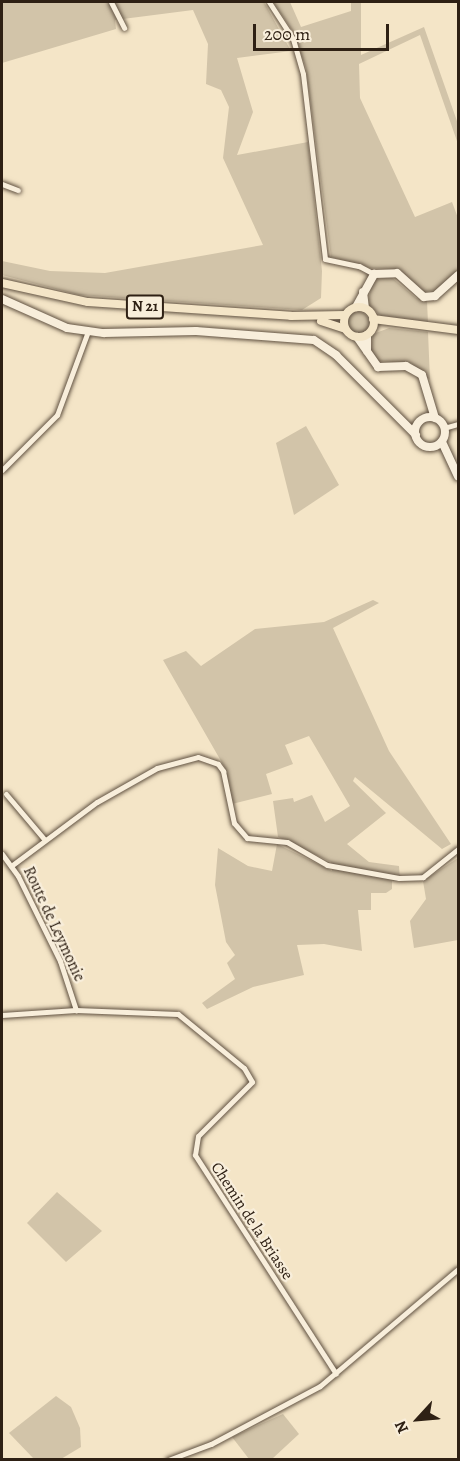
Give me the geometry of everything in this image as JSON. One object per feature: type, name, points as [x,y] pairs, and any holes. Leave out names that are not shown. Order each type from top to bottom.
[{"type":"main road","points":[[367,352],[371,327],[360,308],[362,291],[374,274],[397,273],[424,297],[435,296],[459,275]]},
{"type":"main road","name":"N 21","points":[[2,283],[88,302],[291,316],[345,315]]},
{"type":"main road","points":[[2,299],[50,322],[88,331],[304,337],[336,355],[424,445],[446,456]]},
{"type":"main road","points":[[360,308],[345,315],[345,329],[357,337],[378,367],[406,366],[422,375],[435,418],[444,428],[442,441],[446,456],[459,476]]},
{"type":"main road","name":"N 21","points":[[291,316],[345,329]]},
{"type":"main road","points":[[357,337],[371,327],[393,324],[459,330]]},
{"type":"main road","points":[[416,435],[429,403]]},
{"type":"main road","points":[[400,420],[421,421],[435,418]]},
{"type":"main road","points":[[432,447],[442,441]]},
{"type":"street","points":[[111,2],[124,28]]},
{"type":"street","points":[[269,2],[293,39],[303,74],[325,259],[359,266],[374,274]]},
{"type":"street","points":[[2,184],[18,190]]},
{"type":"street","points":[[2,470],[57,415],[88,331]]},
{"type":"street","points":[[444,428],[459,424]]},
{"type":"street","points":[[12,866],[97,802],[157,768],[198,757],[218,764],[223,771],[234,823],[248,838],[287,842],[327,865],[399,878],[423,877],[459,849]]},
{"type":"street","points":[[6,794],[45,840]]},
{"type":"street","name":"Route de Leymonie","points":[[2,854],[12,866],[60,962],[76,1010]]},
{"type":"street","name":"Chemin de la Briasse","points":[[2,1016],[76,1010],[178,1014],[192,1022],[251,1077],[248,1089],[198,1136],[195,1155],[336,1374]]},
{"type":"street","points":[[168,1460],[271,1415],[336,1374],[459,1269]]},
{"type":"shaded area","points":[[2,2],[264,2],[291,51],[237,58],[253,112],[237,155],[308,142],[322,271],[321,298],[302,310],[79,295],[2,275],[2,261],[50,271],[105,273],[263,245],[223,158],[229,107],[221,90],[206,84],[208,44],[193,10],[115,20],[116,29],[2,63]]},
{"type":"shaded area","points":[[273,2],[290,2],[301,27],[351,11],[351,2],[361,2],[361,55],[424,27],[458,124],[458,144],[420,35],[359,64],[360,98],[415,217],[452,202],[458,218],[458,270],[437,290],[422,292],[394,269],[370,268],[331,257],[306,68],[292,30]]},
{"type":"shaded area","points":[[390,276],[416,298],[427,301],[428,323],[382,317],[368,304],[372,281]]},
{"type":"shaded area","points":[[358,312],[366,315],[369,323],[366,331],[358,334],[350,331],[347,323],[350,315]]},
{"type":"shaded area","points":[[389,328],[428,332],[430,380],[411,363],[376,361],[371,350],[373,334]]},
{"type":"shaded area","points":[[306,426],[339,485],[294,515],[276,443]]},
{"type":"shaded area","points":[[373,600],[379,603],[333,628],[389,751],[451,844],[442,849],[355,777],[353,781],[386,813],[347,844],[369,862],[399,866],[400,881],[392,881],[392,889],[386,893],[371,893],[371,910],[358,910],[362,951],[324,944],[297,945],[304,975],[253,987],[207,1009],[202,1003],[235,979],[227,963],[235,955],[226,942],[215,885],[218,848],[248,866],[272,871],[277,844],[332,871],[331,862],[278,837],[273,801],[293,798],[294,802],[312,795],[325,822],[350,806],[309,736],[285,745],[293,764],[266,774],[272,794],[232,804],[225,768],[163,660],[186,651],[201,666],[255,629],[324,622]]},
{"type":"shaded area","points":[[458,858],[458,940],[414,948],[410,921],[426,899],[423,881]]},
{"type":"shaded area","points":[[57,1192],[102,1231],[66,1262],[27,1223]]},
{"type":"shaded area","points":[[56,1396],[71,1407],[80,1428],[81,1447],[61,1459],[34,1459],[9,1433]]},
{"type":"shaded area","points":[[283,1414],[299,1434],[272,1459],[249,1459],[232,1437]]}]
